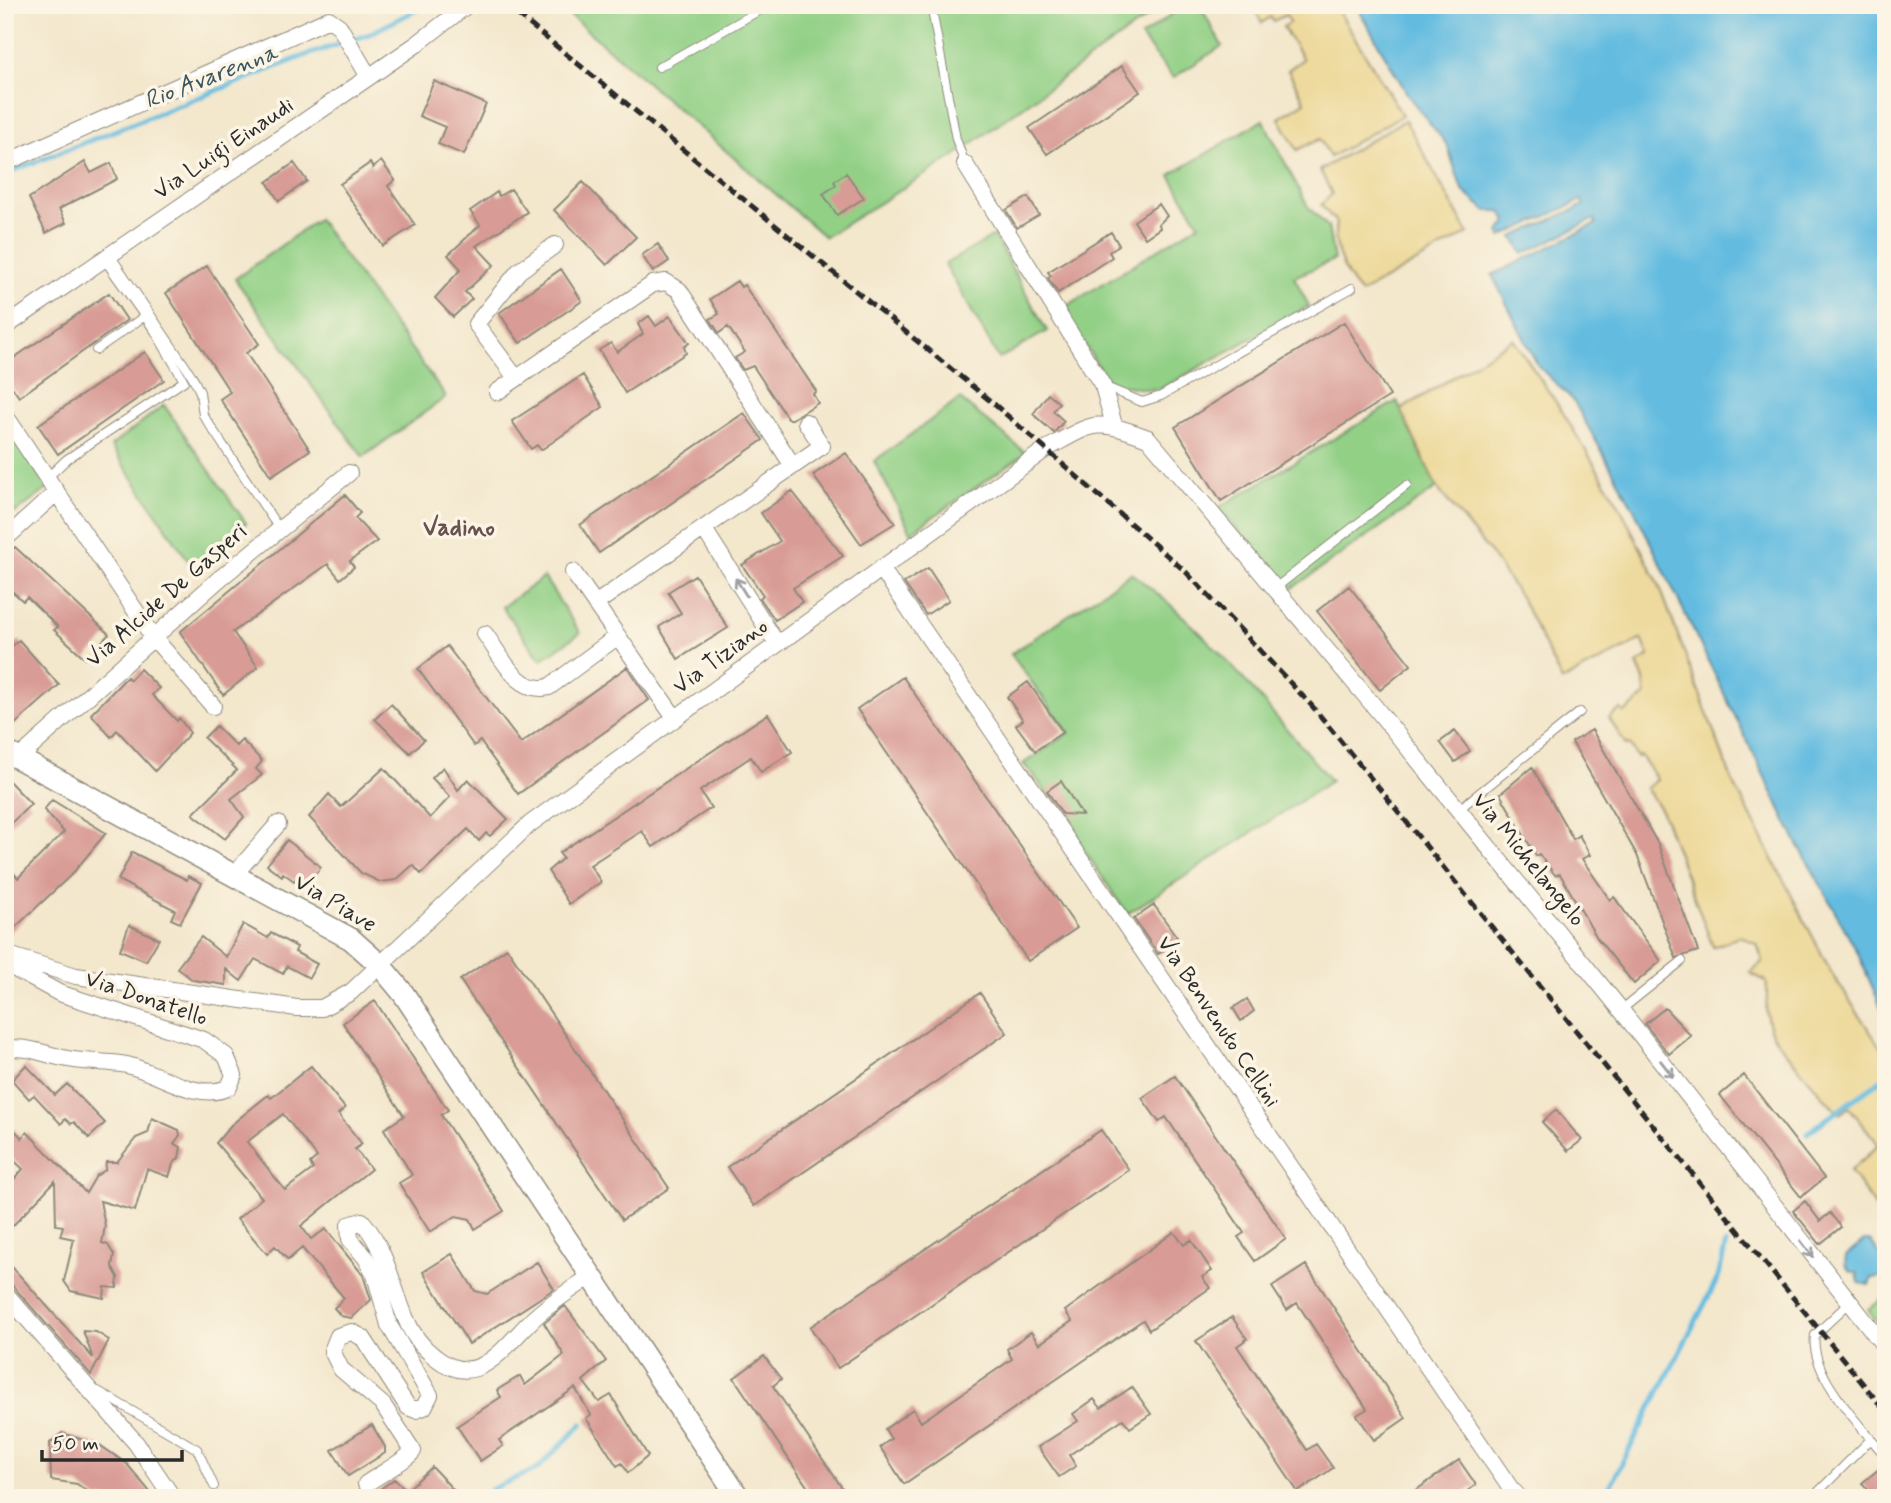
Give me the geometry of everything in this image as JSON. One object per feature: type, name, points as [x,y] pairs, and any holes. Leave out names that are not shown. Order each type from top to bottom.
[{"type":"main road","name":"Via Piave","points":[[12,754],[351,939],[379,964],[403,993],[739,1498]]},
{"type":"street","name":"Via Luigi Einaudi","points":[[5,327],[365,71],[467,5]]},
{"type":"street","points":[[5,163],[329,19],[340,26],[365,71]]},
{"type":"street","points":[[965,164],[1103,386],[1114,425]]},
{"type":"street","points":[[516,378],[476,324],[519,271],[555,245]]},
{"type":"street","points":[[497,392],[653,285],[666,282],[679,290],[793,466]]},
{"type":"street","points":[[5,415],[153,637],[213,706]]},
{"type":"street","points":[[596,604],[822,446],[806,422]]},
{"type":"street","name":"Via Tiziano","points":[[5,955],[76,976],[297,1008],[322,1009],[351,992],[530,824],[1046,449],[1090,425],[1114,425]]},
{"type":"street","name":"Via Michelangelo","points":[[1114,425],[1148,438],[1623,1013],[1886,1348]]},
{"type":"street","name":"Via Alcide De Gasperi","points":[[12,754],[349,473]]},
{"type":"street","points":[[5,539],[57,492]]},
{"type":"street","points":[[704,529],[777,645]]},
{"type":"street","name":"Via Benvenuto Cellini","points":[[881,568],[1480,1444],[1520,1498]]},
{"type":"street","points":[[573,572],[675,718]]},
{"type":"street","points":[[485,634],[523,685],[536,690],[549,688],[618,636]]},
{"type":"street","points":[[234,875],[278,824]]},
{"type":"street","name":"Via Donatello","points":[[5,955],[15,969],[59,993],[204,1040],[226,1056],[234,1075],[229,1087],[218,1092],[204,1092],[127,1065],[63,1059],[25,1046],[5,1049]]},
{"type":"street","points":[[366,1484],[392,1464],[407,1459],[413,1451],[383,1405],[341,1369],[332,1351],[338,1336],[352,1332],[363,1338],[408,1407],[424,1408],[430,1395],[389,1325],[375,1275],[366,1258],[350,1239],[349,1225],[362,1221],[368,1229],[388,1267],[415,1337],[430,1353],[455,1369],[472,1370],[501,1354],[531,1320],[591,1276]]},
{"type":"street","points":[[5,1293],[136,1443],[173,1498]]},
{"type":"lane","points":[[659,67],[769,5]]},
{"type":"lane","points":[[931,5],[956,139],[965,164]]},
{"type":"lane","points":[[48,477],[67,459],[184,381],[107,257]]},
{"type":"lane","points":[[107,257],[192,376],[206,421],[280,530]]},
{"type":"lane","points":[[1103,386],[1142,402],[1161,396],[1352,288]]},
{"type":"lane","points":[[96,350],[145,316]]},
{"type":"lane","points":[[1274,589],[1407,485]]},
{"type":"lane","points":[[1458,810],[1580,712]]},
{"type":"lane","points":[[1623,1013],[1682,961]]},
{"type":"lane","points":[[1849,1303],[1815,1335],[1818,1362],[1830,1386],[1886,1457]]},
{"type":"lane","points":[[80,1380],[197,1449],[214,1486]]},
{"type":"lane","points":[[1812,1498],[1871,1439]]},
{"type":"green space","points":[[558,5],[1164,5],[953,157],[825,237]]},
{"type":"green space","points":[[1184,5],[1200,5],[1222,46],[1173,78],[1141,37]]},
{"type":"green space","points":[[1263,120],[1308,207],[1328,227],[1334,260],[1294,277],[1309,306],[1162,388],[1111,386],[1062,309],[1199,224],[1170,175]]},
{"type":"green space","points":[[318,219],[446,397],[363,457],[235,279]]},
{"type":"green space","points":[[994,236],[1047,331],[999,359],[945,264]]},
{"type":"green space","points":[[960,399],[1026,453],[911,532],[874,461]]},
{"type":"green space","points":[[1397,401],[1437,488],[1291,589],[1218,508]]},
{"type":"green space","points":[[164,405],[246,523],[192,566],[111,446]]},
{"type":"green space","points":[[5,425],[49,488],[15,513],[5,499]]},
{"type":"green space","points":[[1131,573],[1186,619],[1212,645],[1331,781],[1127,914],[1033,774],[1023,764],[1069,733],[1011,654]]},
{"type":"green space","points":[[544,577],[580,633],[541,660],[502,607]]},
{"type":"green space","points":[[1886,1296],[1886,1333],[1868,1310]]},
{"type":"sand","points":[[1252,5],[1335,5],[1402,115],[1330,157],[1320,139],[1297,150],[1279,118],[1305,102],[1288,70],[1303,59],[1283,27],[1290,22],[1286,15],[1273,21],[1270,17],[1262,23]]},
{"type":"sand","points":[[1405,120],[1468,233],[1361,293],[1349,278],[1341,260],[1336,241],[1336,222],[1321,205],[1332,194],[1320,170]]},
{"type":"sand","points":[[1513,339],[1560,408],[1619,505],[1659,585],[1732,780],[1831,972],[1886,1056],[1886,1222],[1850,1171],[1879,1145],[1849,1107],[1840,1114],[1836,1111],[1774,1037],[1767,1015],[1766,981],[1750,973],[1763,961],[1757,944],[1741,936],[1713,947],[1662,812],[1646,788],[1657,779],[1641,756],[1637,757],[1629,744],[1626,745],[1609,718],[1621,709],[1624,713],[1645,696],[1644,680],[1637,664],[1649,656],[1642,639],[1562,681],[1522,600],[1491,554],[1437,488],[1401,410]]},
{"type":"water","points":[[1356,5],[1886,5],[1886,1019],[1856,949],[1793,835],[1634,509],[1573,400],[1538,366],[1492,275],[1596,224],[1594,219],[1523,254],[1513,237],[1584,205],[1582,200],[1501,237],[1499,232],[1506,224],[1506,218],[1500,211],[1486,211],[1462,190],[1447,145],[1409,97]]},
{"type":"water","points":[[1864,1241],[1870,1241],[1886,1263],[1886,1273],[1872,1278],[1869,1285],[1859,1283],[1857,1272],[1851,1272],[1845,1265],[1846,1256]]},
{"type":"building","points":[[1122,66],[1140,92],[1047,154],[1029,128]]},
{"type":"building","points":[[434,81],[486,104],[464,155],[438,144],[445,127],[419,116]]},
{"type":"building","points":[[381,161],[395,180],[388,186],[415,225],[383,246],[340,184],[370,163],[373,168]]},
{"type":"building","points":[[85,162],[91,173],[111,163],[117,179],[59,209],[66,223],[46,233],[29,198]]},
{"type":"building","points":[[294,163],[307,181],[279,201],[267,182]]},
{"type":"building","points":[[846,173],[864,198],[837,215],[823,194],[836,185],[834,181]]},
{"type":"building","points":[[583,182],[636,237],[607,265],[554,210]]},
{"type":"building","points":[[511,189],[527,212],[476,246],[494,265],[465,292],[472,299],[453,317],[435,298],[461,269],[448,255],[480,225],[470,211],[497,192],[499,196]]},
{"type":"building","points":[[1028,197],[1039,215],[1017,228],[1006,210]]},
{"type":"building","points":[[1159,204],[1167,216],[1159,224],[1160,228],[1145,238],[1134,221]]},
{"type":"building","points":[[1111,232],[1119,245],[1109,252],[1112,257],[1058,293],[1048,278],[1051,276],[1048,272]]},
{"type":"building","points":[[658,244],[669,261],[653,272],[642,255]]},
{"type":"building","points":[[207,266],[259,344],[246,353],[310,450],[271,476],[220,399],[230,392],[166,293]]},
{"type":"building","points":[[561,269],[582,301],[520,343],[499,313]]},
{"type":"building","points":[[737,281],[741,287],[744,285],[816,391],[813,394],[818,403],[792,419],[788,419],[753,366],[743,370],[735,358],[745,352],[728,327],[719,333],[710,319],[719,314],[710,299]]},
{"type":"building","points":[[109,293],[127,320],[19,397],[5,377],[5,364]]},
{"type":"building","points":[[649,316],[656,326],[670,316],[689,343],[684,347],[686,353],[625,393],[599,350],[611,343],[617,352],[643,334],[638,324]]},
{"type":"building","points":[[1344,322],[1390,396],[1221,501],[1175,427]]},
{"type":"building","points":[[145,352],[164,380],[58,454],[38,425]]},
{"type":"building","points":[[583,375],[603,407],[541,450],[537,445],[531,449],[512,421]]},
{"type":"building","points":[[1048,394],[1059,403],[1053,411],[1064,421],[1054,433],[1033,414]]},
{"type":"building","points":[[744,413],[763,440],[599,553],[580,525]]},
{"type":"building","points":[[846,453],[895,523],[861,544],[813,475]]},
{"type":"building","points":[[792,491],[843,556],[793,588],[802,602],[775,620],[760,598],[763,595],[742,565],[780,541],[761,513]]},
{"type":"building","points":[[345,495],[360,513],[355,518],[377,541],[350,561],[354,567],[340,579],[328,564],[233,632],[258,667],[223,695],[180,632]]},
{"type":"building","points":[[15,547],[109,634],[86,659],[54,630],[58,627],[27,597],[23,601],[13,592],[5,600],[5,556]]},
{"type":"building","points":[[928,568],[949,600],[926,615],[904,583]]},
{"type":"building","points":[[695,575],[728,628],[678,659],[659,627],[681,613],[668,592]]},
{"type":"building","points":[[1349,586],[1411,665],[1380,690],[1317,611]]},
{"type":"building","points":[[19,640],[59,685],[14,725],[5,721],[5,652]]},
{"type":"building","points":[[447,646],[521,743],[627,667],[649,700],[518,794],[480,741],[474,746],[418,669]]},
{"type":"building","points":[[140,669],[159,688],[152,695],[177,721],[179,718],[190,733],[155,771],[117,730],[111,737],[91,714],[127,677],[130,680]]},
{"type":"building","points":[[903,677],[1077,928],[1028,961],[857,709]]},
{"type":"building","points":[[1028,682],[1063,732],[1035,751],[1016,725],[1023,720],[1007,697]]},
{"type":"building","points":[[391,704],[424,740],[410,753],[375,719]]},
{"type":"building","points":[[768,714],[792,752],[761,772],[751,757],[700,791],[711,808],[653,847],[642,831],[590,865],[601,882],[569,904],[548,871],[563,858],[559,853]]},
{"type":"building","points":[[216,726],[236,746],[242,740],[262,761],[256,769],[262,775],[231,799],[244,817],[225,839],[193,814],[237,770],[204,738]]},
{"type":"building","points":[[1592,730],[1658,844],[1698,951],[1676,958],[1637,855],[1572,742]]},
{"type":"building","points":[[1455,731],[1470,751],[1455,762],[1440,742]]},
{"type":"building","points":[[443,767],[458,790],[468,779],[508,819],[490,836],[486,833],[479,841],[468,829],[421,874],[413,865],[396,880],[380,882],[361,873],[309,817],[329,794],[341,807],[384,768],[430,818],[450,797],[432,778]]},
{"type":"building","points":[[1532,767],[1573,839],[1579,835],[1590,855],[1582,859],[1610,900],[1614,897],[1661,961],[1634,984],[1597,938],[1560,874],[1555,875],[1539,854],[1536,856],[1500,794]]},
{"type":"building","points":[[5,777],[31,804],[5,829]]},
{"type":"building","points":[[1061,781],[1082,815],[1062,814],[1047,791]]},
{"type":"building","points":[[52,800],[106,833],[73,873],[5,937],[5,864],[18,878],[64,832],[44,810]]},
{"type":"building","points":[[287,840],[321,867],[307,885],[298,877],[294,881],[283,873],[282,876],[267,865]]},
{"type":"building","points":[[132,852],[187,880],[188,876],[202,883],[180,923],[171,919],[175,910],[118,880]]},
{"type":"building","points":[[1154,905],[1179,940],[1158,954],[1134,919]]},
{"type":"building","points":[[243,924],[268,938],[271,933],[297,947],[295,952],[317,964],[309,978],[287,966],[283,974],[255,959],[241,981],[226,969],[226,985],[193,980],[177,968],[201,937],[226,957]]},
{"type":"building","points":[[129,925],[159,939],[146,961],[120,950]]},
{"type":"building","points":[[507,948],[669,1188],[622,1220],[460,980]]},
{"type":"building","points":[[980,993],[1007,1033],[754,1206],[727,1167]]},
{"type":"building","points":[[1247,999],[1254,1011],[1241,1021],[1233,1008]]},
{"type":"building","points":[[375,1001],[448,1110],[441,1115],[504,1211],[475,1229],[470,1219],[456,1216],[430,1232],[399,1183],[412,1175],[384,1129],[404,1116],[343,1023]]},
{"type":"building","points":[[1665,1008],[1691,1036],[1669,1054],[1645,1024]]},
{"type":"building","points":[[26,1065],[55,1095],[67,1084],[105,1123],[89,1138],[74,1122],[71,1124],[65,1119],[61,1124],[34,1095],[29,1099],[12,1080]]},
{"type":"building","points":[[311,1066],[345,1108],[338,1114],[362,1144],[355,1149],[371,1169],[301,1226],[311,1239],[326,1229],[363,1275],[371,1300],[351,1318],[341,1316],[334,1308],[344,1298],[302,1248],[288,1260],[275,1246],[267,1254],[237,1219],[262,1198],[216,1143],[231,1125],[268,1095],[271,1098]],"holes":[[[283,1114],[317,1157],[310,1163],[313,1169],[285,1190],[247,1142]]]},
{"type":"building","points":[[1744,1075],[1824,1178],[1801,1197],[1720,1095]]},
{"type":"building","points":[[1175,1076],[1286,1239],[1255,1261],[1238,1237],[1244,1233],[1166,1117],[1159,1122],[1142,1098]]},
{"type":"building","points":[[1556,1110],[1582,1140],[1568,1151],[1542,1122]]},
{"type":"building","points":[[152,1118],[179,1130],[180,1135],[174,1144],[181,1147],[179,1158],[173,1164],[169,1177],[147,1169],[135,1211],[100,1201],[105,1226],[102,1243],[108,1245],[114,1255],[112,1266],[118,1277],[117,1288],[105,1287],[104,1298],[71,1291],[64,1281],[74,1239],[60,1236],[63,1226],[56,1225],[55,1181],[5,1234],[5,1190],[23,1169],[5,1152],[5,1120],[22,1138],[27,1132],[86,1193],[96,1176],[105,1170],[106,1162],[117,1162],[136,1138],[148,1133]]},
{"type":"building","points":[[1101,1130],[1129,1170],[838,1368],[810,1327]]},
{"type":"building","points":[[1805,1201],[1820,1221],[1830,1213],[1841,1227],[1820,1244],[1793,1211]]},
{"type":"building","points":[[1174,1232],[1184,1245],[1191,1240],[1212,1271],[1202,1277],[1210,1288],[1149,1330],[1143,1320],[904,1484],[880,1447],[891,1439],[885,1429],[913,1409],[921,1422],[1012,1359],[1007,1349],[1031,1332],[1039,1344],[1072,1321],[1065,1311]]},
{"type":"building","points":[[452,1254],[475,1291],[487,1294],[537,1262],[554,1289],[469,1344],[423,1272]]},
{"type":"building","points":[[5,1259],[93,1358],[83,1331],[96,1332],[109,1340],[91,1375],[13,1286],[5,1283]]},
{"type":"building","points":[[1306,1265],[1406,1418],[1374,1440],[1357,1415],[1367,1409],[1297,1303],[1287,1310],[1272,1287]]},
{"type":"building","points":[[565,1306],[606,1361],[583,1381],[599,1402],[611,1395],[648,1456],[628,1473],[622,1463],[617,1466],[586,1418],[591,1415],[575,1388],[499,1440],[503,1446],[480,1461],[457,1426],[501,1397],[497,1390],[520,1376],[525,1385],[564,1355],[544,1323]]},
{"type":"building","points":[[1232,1317],[1247,1339],[1237,1346],[1307,1450],[1316,1444],[1333,1468],[1298,1492],[1196,1341]]},
{"type":"building","points":[[764,1356],[781,1379],[773,1386],[849,1498],[815,1498],[734,1378]]},
{"type":"building","points":[[1132,1387],[1151,1414],[1130,1428],[1123,1419],[1069,1455],[1076,1466],[1059,1477],[1038,1447],[1078,1421],[1073,1414],[1094,1399],[1101,1408]]},
{"type":"building","points":[[372,1425],[385,1447],[385,1453],[348,1476],[332,1450]]},
{"type":"building","points":[[62,1433],[101,1446],[127,1464],[155,1498],[96,1498],[77,1484],[51,1480],[50,1443]]},
{"type":"building","points":[[1459,1460],[1476,1485],[1457,1498],[1405,1498]]},
{"type":"building","points":[[432,1467],[461,1498],[368,1498],[394,1479],[407,1490]]},
{"type":"building","points":[[1879,1469],[1886,1477],[1886,1498],[1876,1498],[1862,1483]]},
{"type":"waterway","name":"Rio Avarenna","points":[[5,174],[304,56],[367,35],[426,5]]},
{"type":"waterway","points":[[1807,1133],[1886,1076]]},
{"type":"waterway","points":[[1604,1498],[1718,1278],[1726,1244]]},
{"type":"waterway","points":[[481,1498],[494,1488],[537,1469],[582,1424]]},
{"type":"railway","points":[[506,5],[994,404],[1186,572],[1313,707],[1886,1412]]},
{"type":"district","name":"Vadino","points":[[459,528]]}]
